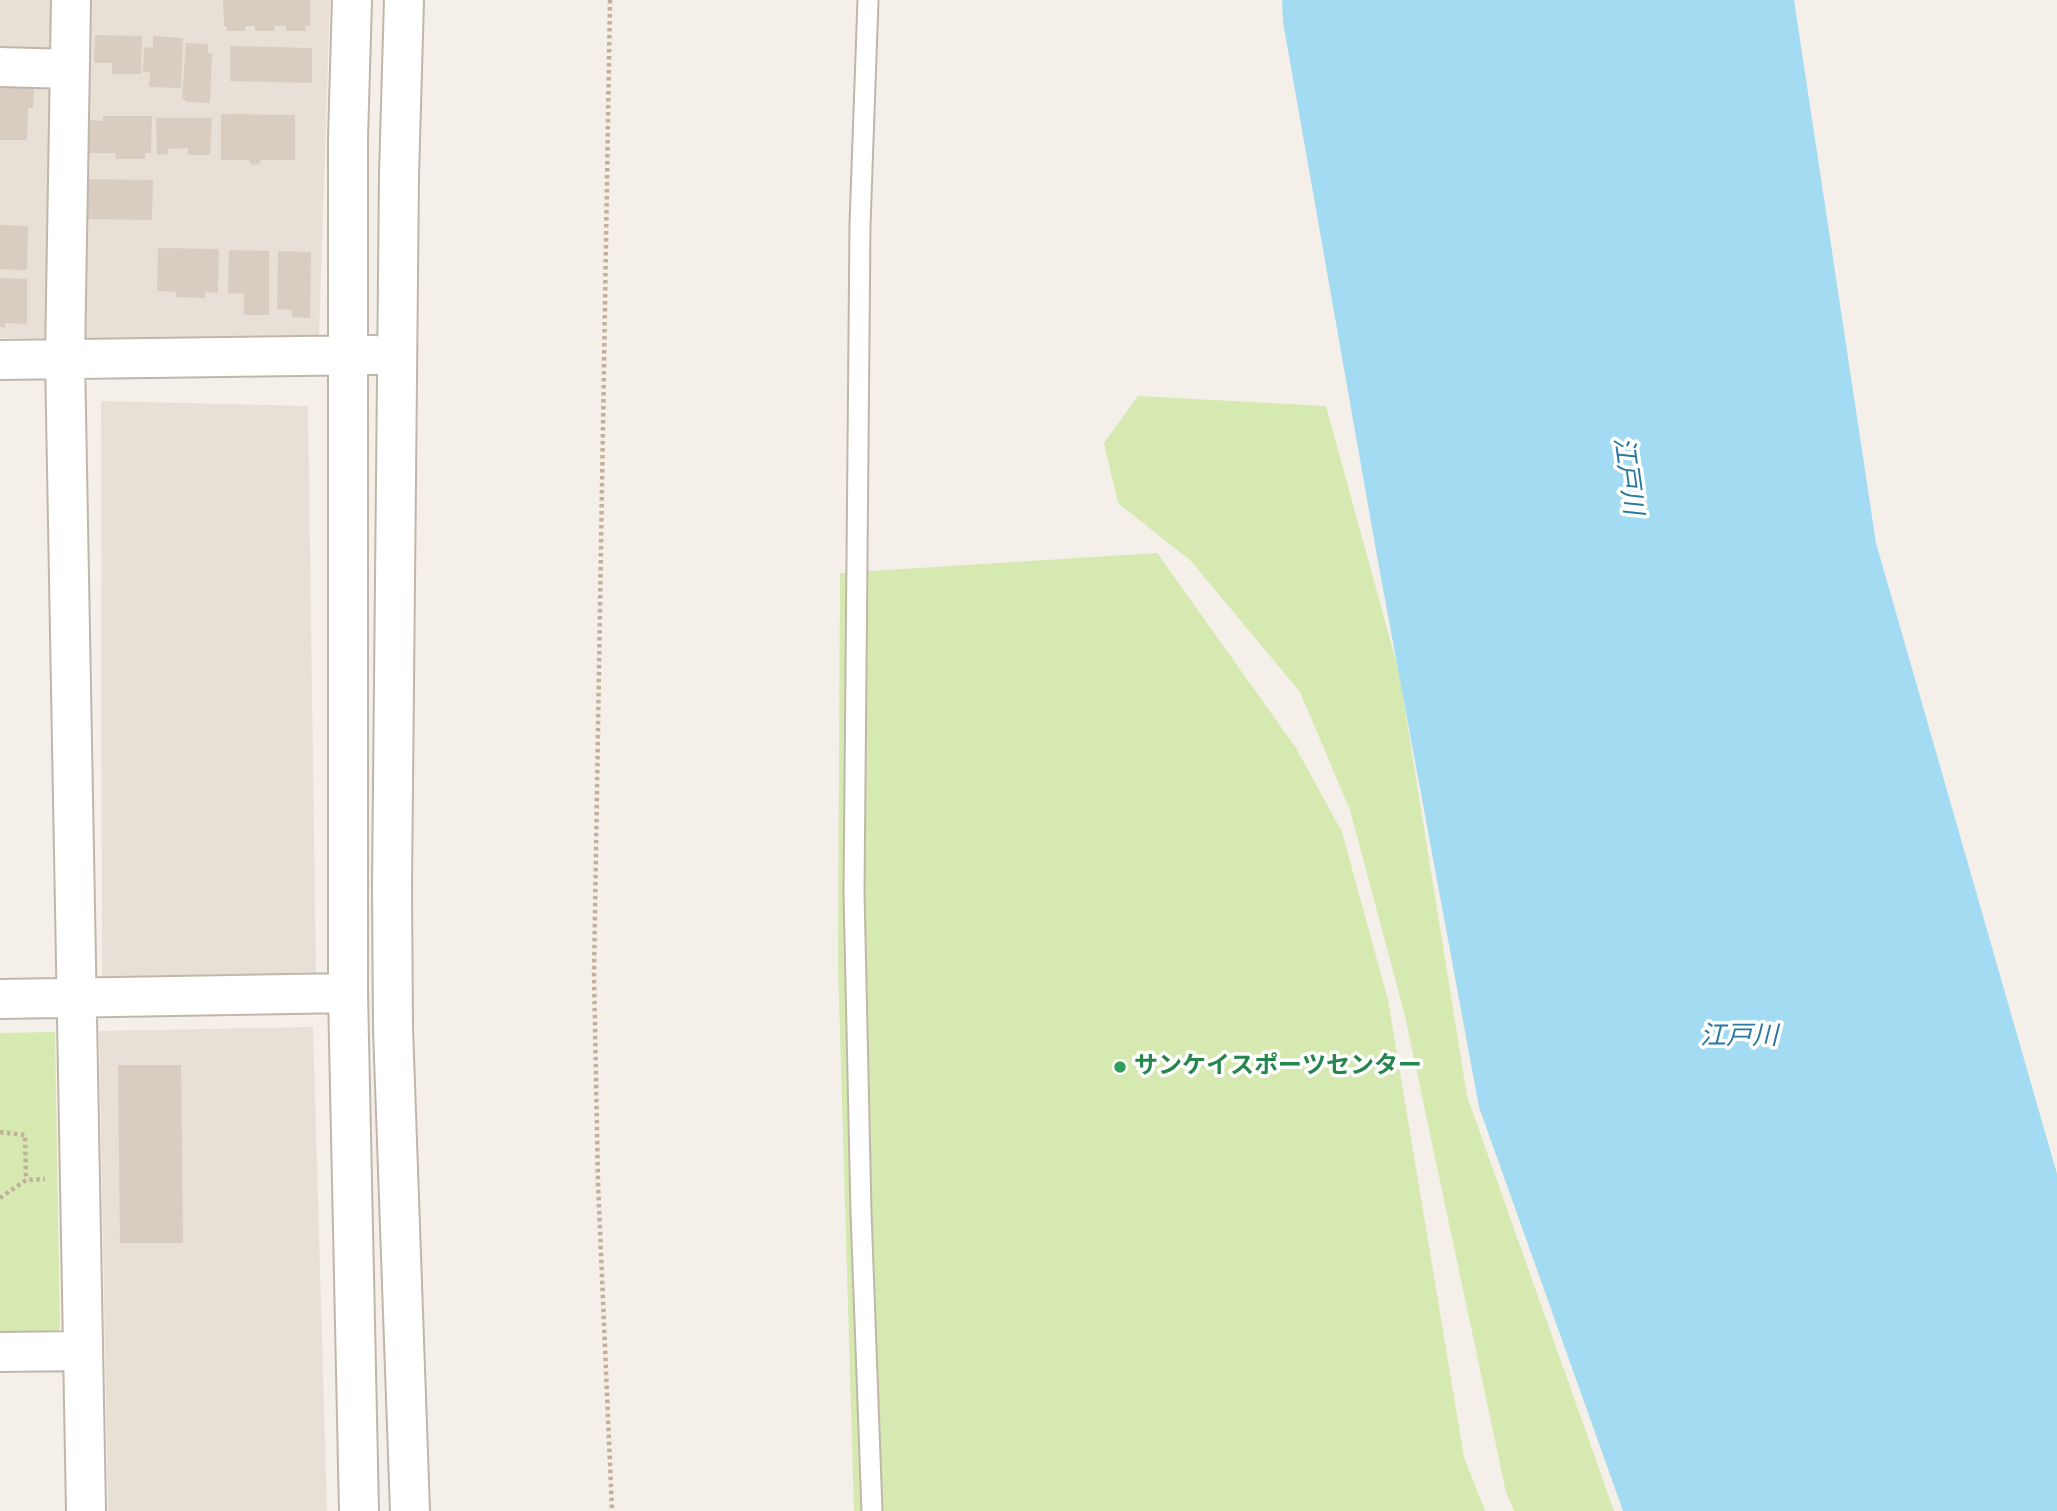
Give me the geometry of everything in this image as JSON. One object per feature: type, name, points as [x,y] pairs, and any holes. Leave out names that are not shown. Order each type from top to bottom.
[{"type":"street","points":[[71,0],[65,358],[86,1511]]},
{"type":"street","points":[[352,0],[347,356],[348,993],[359,1511]]},
{"type":"street","points":[[404,0],[397,354],[393,1028],[410,1511]]},
{"type":"street","points":[[0,67],[70,69]]},
{"type":"street","points":[[0,360],[397,354]]},
{"type":"street","points":[[0,999],[348,993]]},
{"type":"street","points":[[0,1352],[83,1351]]},
{"type":"lane","points":[[868,0],[859,280],[854,892],[861,1212],[872,1511]]},
{"type":"path","points":[[610,0],[594,973],[598,1183],[612,1511]]},
{"type":"path","points":[[0,1132],[24,1135],[26,1180]]},
{"type":"path","points":[[0,1198],[26,1180],[80,1176]]},
{"type":"shaded area","points":[[0,0],[330,0],[319,337],[0,338]]},
{"type":"shaded area","points":[[101,401],[308,406],[316,978],[102,988]]},
{"type":"shaded area","points":[[313,1027],[327,1511],[108,1511],[99,1031]]},
{"type":"green space","points":[[1138,396],[1326,406],[1399,672],[1467,1096],[1614,1511],[1514,1511],[1506,1492],[1405,1016],[1350,810],[1300,692],[1191,561],[1118,503],[1104,443]]},
{"type":"green space","name":"サンケイスポーツセンター","points":[[1157,553],[1296,748],[1342,832],[1388,1000],[1464,1457],[1485,1511],[854,1511],[838,964],[840,573]]},
{"type":"green space","points":[[55,1032],[60,1338],[0,1339],[0,1033]]},
{"type":"water","name":"江戸川","points":[[1282,0],[1794,0],[1876,543],[2057,1174],[2057,1511],[1623,1511],[1479,1107],[1377,556],[1283,22]]},
{"type":"building","points":[[223,0],[310,0],[310,26],[305,26],[306,31],[286,31],[286,26],[275,26],[275,31],[255,31],[255,26],[245,26],[245,31],[227,31],[227,26],[224,26]]},
{"type":"building","points":[[95,35],[142,36],[141,74],[112,74],[112,63],[94,63]]},
{"type":"building","points":[[153,36],[183,38],[181,88],[149,87],[150,72],[143,72],[144,47],[153,48]]},
{"type":"building","points":[[186,43],[208,44],[208,53],[212,53],[210,103],[187,102],[182,98]]},
{"type":"building","points":[[230,46],[312,48],[312,83],[230,81]]},
{"type":"building","points":[[0,84],[34,88],[33,108],[28,108],[27,140],[0,140]]},
{"type":"building","points":[[221,114],[295,115],[295,160],[261,160],[259,164],[251,165],[249,160],[221,160]]},
{"type":"building","points":[[103,116],[152,116],[151,153],[145,153],[145,159],[116,159],[115,153],[87,153],[87,120],[103,121]]},
{"type":"building","points":[[156,118],[212,118],[210,155],[188,155],[188,148],[168,149],[168,154],[157,155]]},
{"type":"building","points":[[83,179],[153,180],[152,220],[82,219]]},
{"type":"building","points":[[0,225],[28,226],[27,270],[0,269]]},
{"type":"building","points":[[158,248],[219,249],[218,293],[205,292],[205,298],[176,297],[176,292],[157,291]]},
{"type":"building","points":[[229,250],[269,251],[269,315],[244,315],[244,293],[228,294]]},
{"type":"building","points":[[278,251],[311,252],[310,318],[292,317],[291,310],[277,309]]},
{"type":"building","points":[[0,278],[27,279],[27,324],[5,323],[5,328],[0,327]]},
{"type":"building","points":[[118,1065],[181,1065],[183,1243],[120,1243]]},
{"type":"place","name":"サンケイスポーツセンター","points":[[1120,1067]]}]
